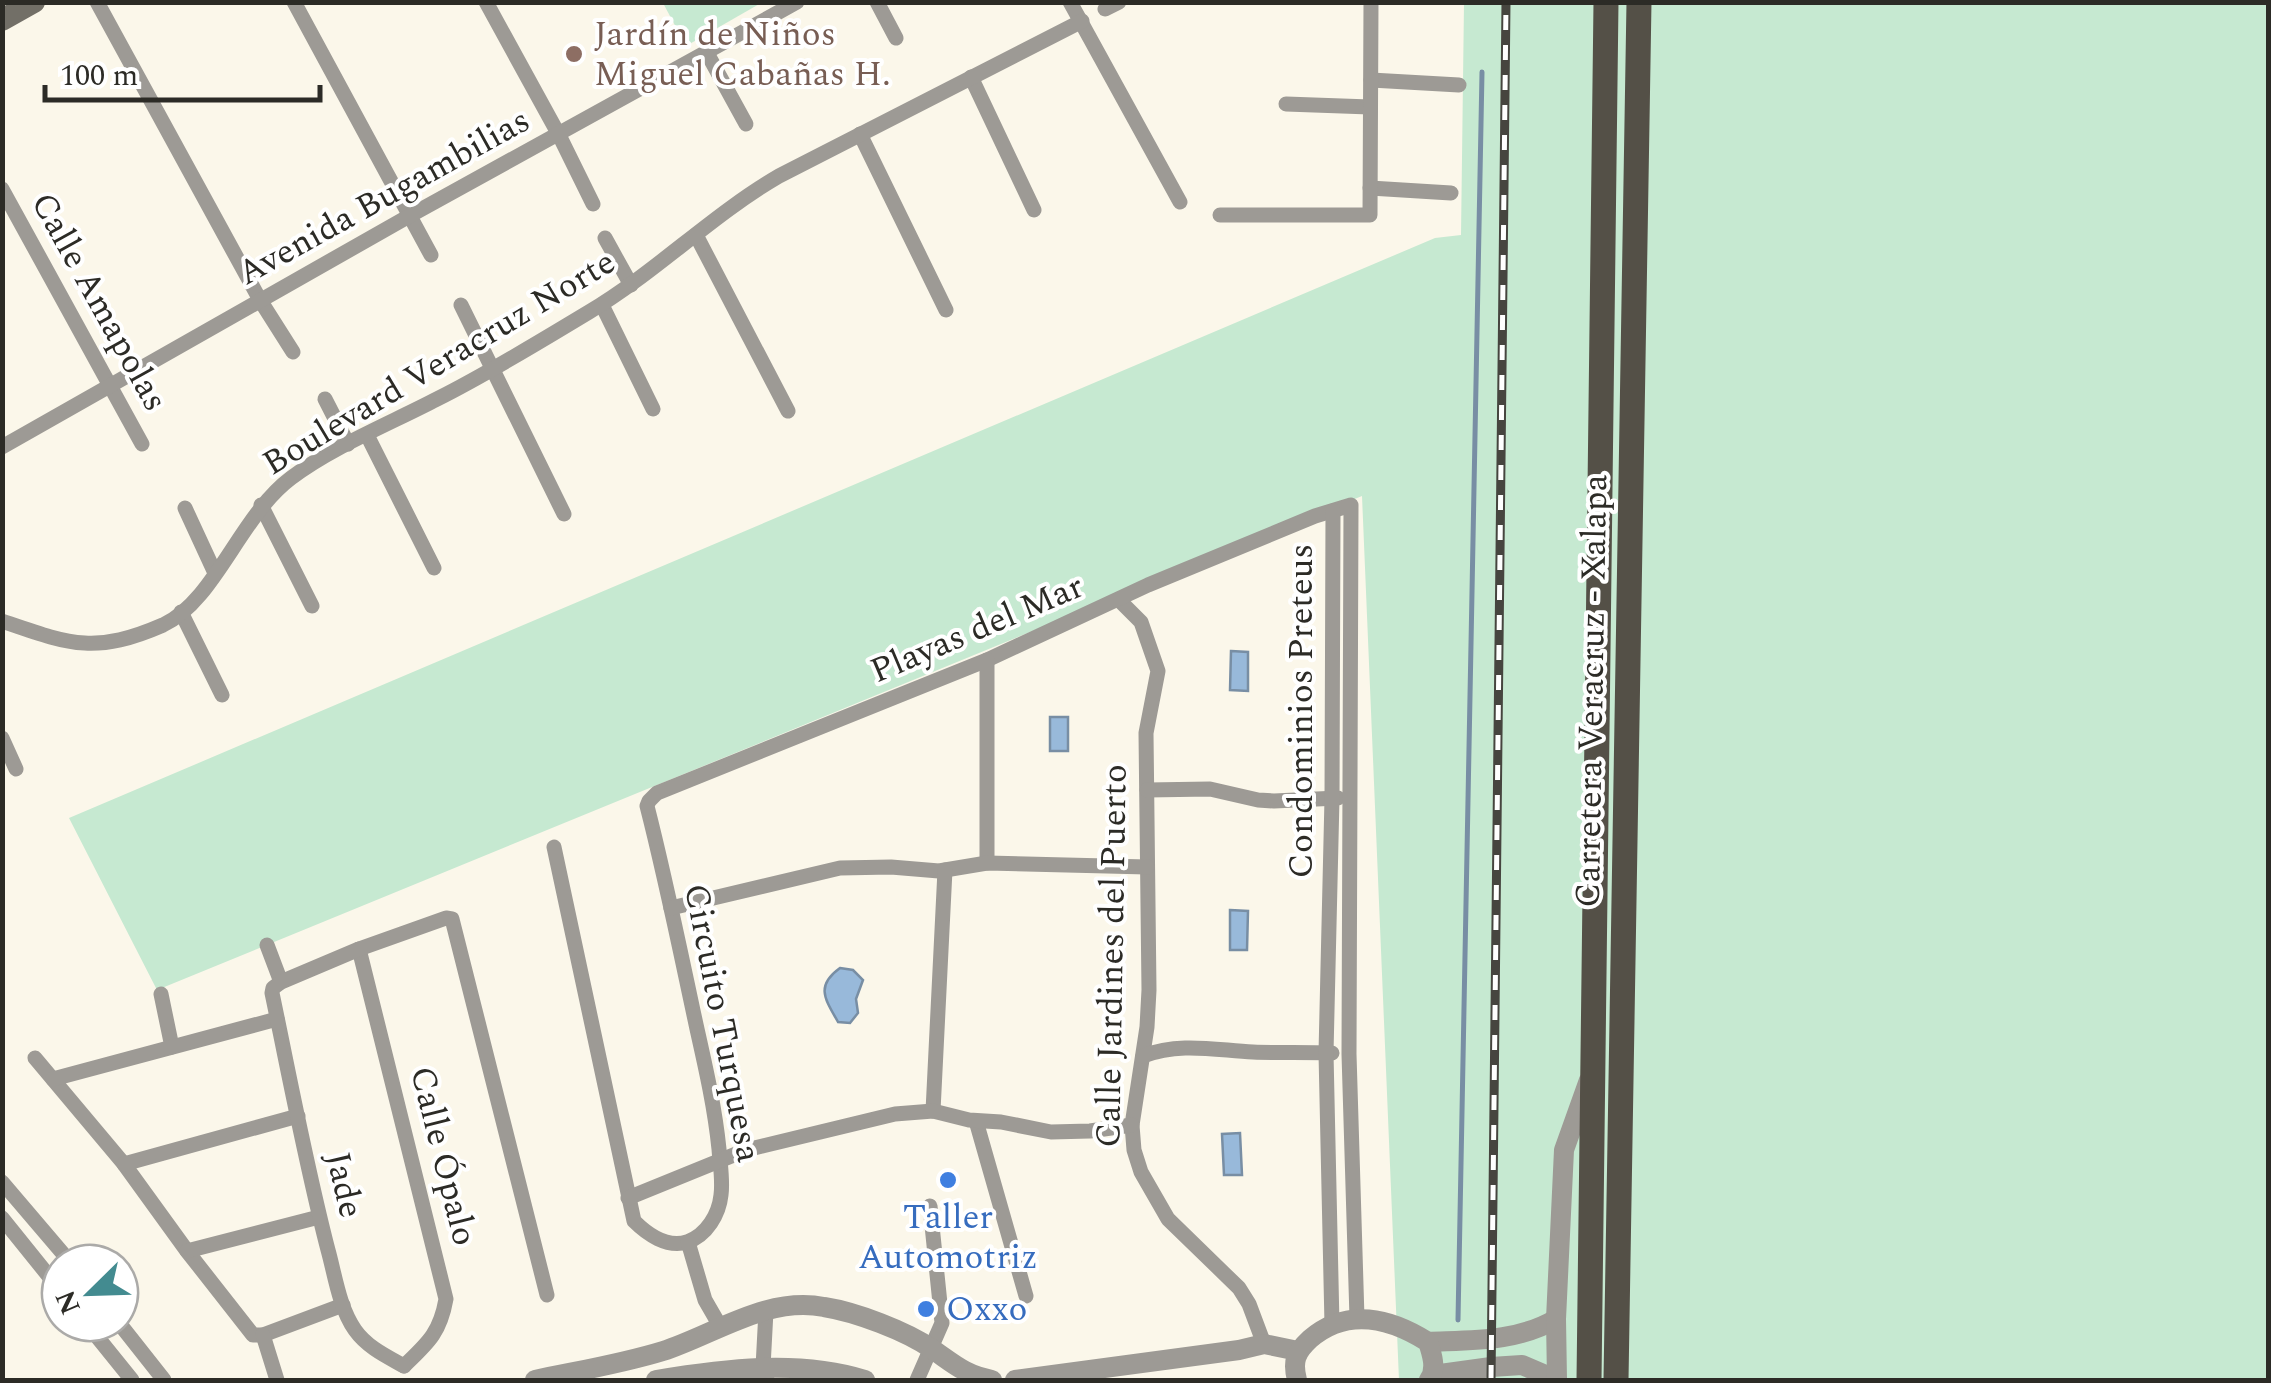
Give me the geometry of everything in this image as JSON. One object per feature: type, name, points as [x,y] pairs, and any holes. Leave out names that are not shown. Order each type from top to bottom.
[{"type":"main road","points":[[2,20],[34,2]]},
{"type":"main road","name":"Carretera Veracruz - Xalapa","points":[[1589,1380],[1606,2]]},
{"type":"main road","name":"Carretera Veracruz - Xalapa","points":[[1616,1380],[1639,2]]},
{"type":"street","points":[[97,2],[260,300],[293,352]]},
{"type":"street","points":[[294,2],[431,256]]},
{"type":"street","points":[[486,2],[592,204]]},
{"type":"street","name":"Avenida Bugambilias","points":[[2,447],[411,214],[797,2]]},
{"type":"street","points":[[877,2],[896,38]]},
{"type":"street","points":[[1070,2],[1180,202]]},
{"type":"street","points":[[1220,215],[1370,215],[1371,2]]},
{"type":"street","name":"Boulevard Veracruz Norte","points":[[2,621],[75,644],[111,642],[165,624],[208,586],[261,505],[296,474],[492,370],[602,304],[764,185],[1082,21]]},
{"type":"street","points":[[707,54],[746,124]]},
{"type":"street","points":[[971,77],[1034,210]]},
{"type":"street","points":[[1370,80],[1459,85]]},
{"type":"street","points":[[1286,104],[1370,108]]},
{"type":"street","points":[[860,134],[946,310]]},
{"type":"street","points":[[1370,188],[1451,193]]},
{"type":"street","name":"Calle Amapolas","points":[[2,189],[142,444]]},
{"type":"street","points":[[696,234],[788,411]]},
{"type":"street","points":[[605,238],[630,286]]},
{"type":"street","points":[[602,304],[654,409]]},
{"type":"street","points":[[461,305],[564,514]]},
{"type":"street","points":[[324,399],[348,444]]},
{"type":"street","points":[[367,435],[434,568]]},
{"type":"street","points":[[261,505],[312,606]]},
{"type":"street","name":"Condominios Preteus","points":[[1332,1324],[1326,1053],[1333,511],[1350,505],[1349,1054],[1357,1318]]},
{"type":"street","points":[[184,508],[215,573]]},
{"type":"street","name":"Playas del Mar","points":[[648,804],[657,793],[987,660],[1144,587],[1333,511]]},
{"type":"street","name":"Calle Jardines del Puerto","points":[[1119,600],[1141,622],[1158,671],[1147,724],[1149,990],[1132,1125],[1134,1150],[1150,1191],[1168,1219],[1239,1288],[1264,1344]]},
{"type":"street","points":[[181,612],[222,695]]},
{"type":"street","points":[[987,660],[987,864]]},
{"type":"street","points":[[2,738],[16,770]]},
{"type":"street","points":[[1147,790],[1210,789],[1274,801],[1352,798]]},
{"type":"street","name":"Circuito Turquesa","points":[[648,804],[706,1066],[720,1159],[722,1190],[718,1212],[702,1233],[688,1242]]},
{"type":"street","points":[[554,848],[634,1221],[646,1233],[675,1243],[688,1242],[705,1300],[720,1326]]},
{"type":"street","points":[[671,908],[840,868],[945,870],[987,864],[1147,868]]},
{"type":"street","points":[[933,1111],[945,870]]},
{"type":"street","name":"Calle Ópalo","points":[[276,986],[359,949],[452,919],[547,1295]]},
{"type":"street","name":"Jade","points":[[267,946],[298,1116],[343,1305],[355,1330],[366,1342],[406,1373]]},
{"type":"street","name":"Calle Ópalo","points":[[359,949],[446,1299],[437,1330],[406,1373]]},
{"type":"street","points":[[162,994],[172,1046]]},
{"type":"street","points":[[53,1078],[278,1018]]},
{"type":"street","points":[[1143,1056],[1187,1046],[1349,1054]]},
{"type":"street","points":[[35,1058],[124,1164],[248,1331],[263,1335],[343,1305]]},
{"type":"street","points":[[1428,1342],[1433,1360],[1431,1378],[1522,1365],[1557,1380],[1564,1150],[1593,1069]]},
{"type":"street","points":[[628,1198],[765,1144],[895,1114],[933,1111],[976,1122],[1001,1122],[1051,1132],[1132,1125]]},
{"type":"street","points":[[124,1164],[298,1116]]},
{"type":"street","points":[[976,1122],[1026,1296]]},
{"type":"street","points":[[2,1182],[55,1243]]},
{"type":"street","points":[[917,1380],[940,1331],[943,1314],[930,1206]]},
{"type":"street","points":[[187,1250],[320,1217]]},
{"type":"street","points":[[2,1218],[40,1265]]},
{"type":"street","points":[[535,1380],[642,1357],[766,1310],[792,1306],[826,1307],[893,1328],[931,1348],[966,1374],[992,1380]]},
{"type":"street","points":[[765,1374],[766,1310]]},
{"type":"street","points":[[1296,1380],[1294,1361],[1298,1351],[1332,1324],[1357,1318],[1395,1324],[1428,1342],[1513,1336],[1556,1319]]},
{"type":"street","points":[[263,1335],[277,1380]]},
{"type":"street","points":[[102,1343],[132,1380]]},
{"type":"street","points":[[134,1343],[164,1380]]},
{"type":"street","points":[[1016,1380],[1264,1344],[1298,1351]]},
{"type":"street","points":[[656,1380],[820,1371],[865,1380]]},
{"type":"green space","points":[[663,3],[761,3],[686,46]]},
{"type":"green space","points":[[1464,3],[2268,3],[2268,1380],[1399,1380],[1362,496],[157,990],[69,818],[1435,238],[1461,235]]},
{"type":"water","points":[[1231,651],[1248,652],[1248,691],[1230,690]]},
{"type":"water","points":[[1050,717],[1068,717],[1068,751],[1050,751]]},
{"type":"water","points":[[1230,910],[1248,911],[1247,950],[1230,950]]},
{"type":"water","points":[[840,968],[853,970],[863,980],[856,999],[858,1013],[850,1023],[838,1022],[825,993],[827,981]]},
{"type":"water","points":[[1240,1133],[1242,1175],[1224,1175],[1222,1134]]},
{"type":"waterway","points":[[1458,1320],[1482,72]]},
{"type":"railway","points":[[1491,1380],[1506,2]]},
{"type":"place","name":"Jardín de Niños Miguel Cabañas H.","points":[[574,54]]},
{"type":"place","name":"Taller Automotriz","points":[[948,1180]]},
{"type":"place","name":"Oxxo","points":[[926,1309]]}]
